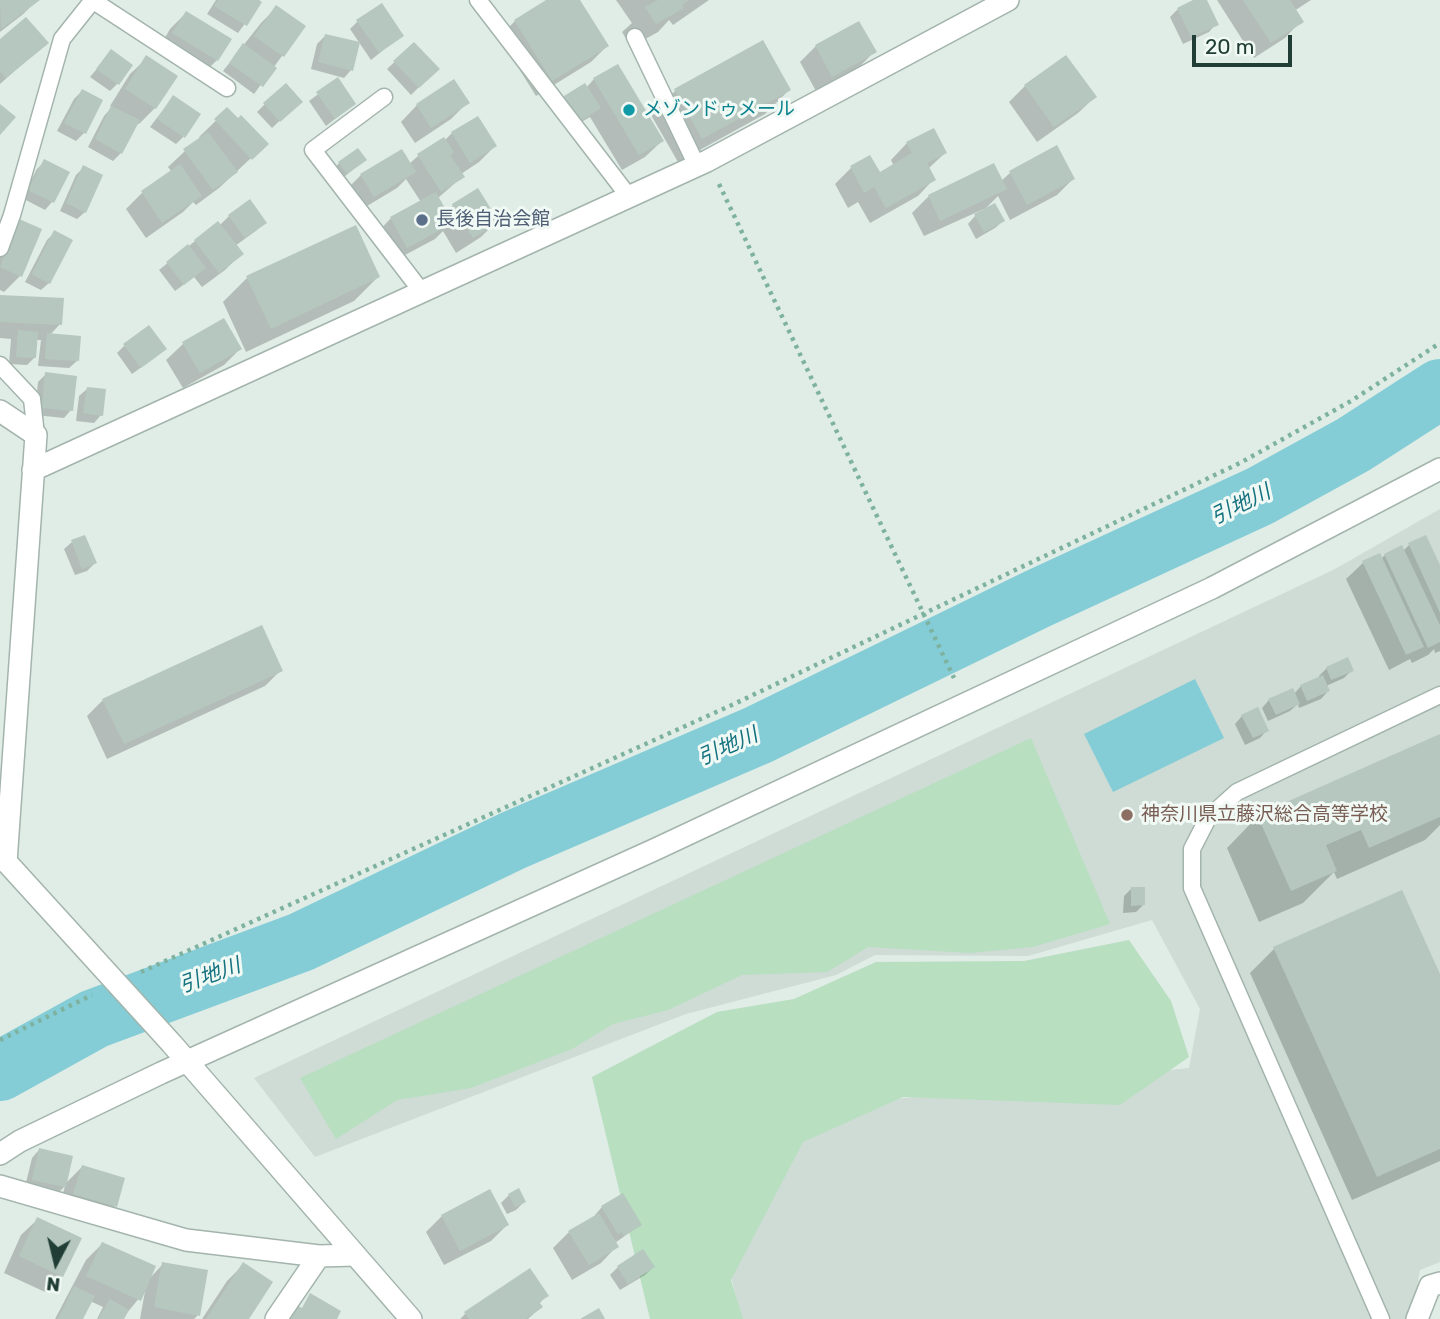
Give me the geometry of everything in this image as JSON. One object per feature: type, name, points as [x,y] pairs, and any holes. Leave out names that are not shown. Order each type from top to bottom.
[{"type":"street","points":[[33,470],[697,166],[1007,0]]},
{"type":"street","points":[[0,411],[36,435],[3,859],[172,1044],[411,1319]]},
{"type":"street","points":[[0,1154],[20,1141],[187,1061],[656,849],[1188,600],[1439,473]]},
{"type":"street","points":[[0,1186],[186,1240],[319,1256],[355,1255]]},
{"type":"street","points":[[276,1319],[319,1256]]},
{"type":"street","points":[[1417,1319],[1430,1286],[1440,1283]]},
{"type":"lane","points":[[0,248],[6,210],[62,39],[92,0],[228,88]]},
{"type":"lane","points":[[478,0],[630,198]]},
{"type":"lane","points":[[635,37],[697,166]]},
{"type":"lane","points":[[384,97],[313,150],[422,292]]},
{"type":"lane","points":[[0,365],[32,399],[36,435]]},
{"type":"lane","points":[[1381,1319],[1192,888],[1192,849],[1208,818],[1237,792],[1440,695]]},
{"type":"path","points":[[718,182],[956,681]]},
{"type":"path","points":[[0,1040],[734,704],[1240,463],[1351,401],[1440,343]]},
{"type":"shaded area","name":"神奈川県立藤沢総合高等学校","points":[[1440,509],[1440,1262],[1420,1270],[1413,1309],[1407,1319],[741,1319],[717,1215],[763,1113],[1189,1068],[1200,1009],[1152,920],[1028,956],[875,955],[836,975],[686,1014],[315,1157],[254,1078],[1335,569]]},
{"type":"green space","points":[[1031,738],[1110,924],[1033,947],[970,953],[868,947],[827,972],[742,975],[668,1010],[613,1024],[572,1049],[471,1088],[397,1100],[336,1139],[300,1078]]},
{"type":"green space","points":[[1129,940],[1171,1001],[1189,1057],[1120,1105],[903,1097],[803,1142],[731,1280],[743,1319],[650,1319],[592,1077],[717,1012],[794,999],[876,962],[1024,961]]},
{"type":"water","points":[[1195,679],[1224,738],[1113,792],[1084,734]]},
{"type":"building","points":[[0,0],[40,0],[1,29]]},
{"type":"building","points":[[218,0],[262,2],[247,26],[214,6]]},
{"type":"building","points":[[546,0],[580,0],[609,46],[552,81],[514,20]]},
{"type":"building","points":[[658,0],[689,0],[682,5],[684,8],[656,24],[645,7]]},
{"type":"building","points":[[1193,0],[1207,0],[1219,25],[1191,37],[1177,8]]},
{"type":"building","points":[[1243,0],[1290,0],[1304,22],[1271,43]]},
{"type":"building","points":[[382,3],[404,36],[379,53],[356,20]]},
{"type":"building","points":[[276,5],[306,26],[284,57],[254,36]]},
{"type":"building","points":[[186,11],[232,39],[218,61],[172,33]]},
{"type":"building","points":[[26,17],[49,43],[6,78],[0,71],[0,39]]},
{"type":"building","points":[[859,21],[877,52],[832,77],[815,45]]},
{"type":"building","points":[[325,34],[360,42],[353,71],[318,62]]},
{"type":"building","points":[[763,40],[791,90],[702,139],[674,89]]},
{"type":"building","points":[[414,42],[440,69],[419,88],[393,61]]},
{"type":"building","points":[[243,43],[277,68],[263,87],[229,63]]},
{"type":"building","points":[[111,49],[133,65],[119,85],[96,69]]},
{"type":"building","points":[[146,55],[178,76],[156,109],[125,89]]},
{"type":"building","points":[[1066,55],[1097,97],[1054,127],[1024,85]]},
{"type":"building","name":"メゾンドゥメール","points":[[618,64],[664,141],[639,155],[593,78]]},
{"type":"building","points":[[338,77],[356,104],[335,119],[316,92]]},
{"type":"building","points":[[454,79],[470,103],[431,128],[416,104]]},
{"type":"building","points":[[286,83],[303,102],[280,122],[263,103]]},
{"type":"building","points":[[585,83],[601,108],[579,122],[564,96]]},
{"type":"building","points":[[82,89],[103,100],[86,134],[64,123]]},
{"type":"building","points":[[173,95],[201,114],[185,138],[157,119]]},
{"type":"building","points":[[0,104],[16,117],[0,135]]},
{"type":"building","points":[[111,106],[140,120],[122,154],[95,139]]},
{"type":"building","points":[[227,107],[238,118],[241,115],[269,144],[252,160],[214,119]]},
{"type":"building","points":[[478,116],[497,146],[470,163],[451,132]]},
{"type":"building","points":[[934,128],[947,153],[927,163],[936,180],[886,208],[874,187],[864,193],[850,166],[870,155],[880,172],[912,153],[906,142]]},
{"type":"building","points":[[208,132],[238,172],[213,190],[183,149]]},
{"type":"building","points":[[444,137],[454,152],[450,155],[465,177],[441,192],[417,154]]},
{"type":"building","points":[[1057,145],[1075,179],[1027,205],[1009,171]]},
{"type":"building","points":[[358,148],[367,160],[347,174],[338,162]]},
{"type":"building","points":[[402,149],[416,172],[374,197],[360,174]]},
{"type":"building","points":[[44,159],[70,172],[54,203],[28,190]]},
{"type":"building","points":[[994,163],[1007,189],[940,221],[928,195]]},
{"type":"building","points":[[180,164],[202,196],[162,223],[141,191]]},
{"type":"building","points":[[83,165],[103,175],[86,213],[66,203]]},
{"type":"building","points":[[478,188],[499,222],[473,238],[452,204]]},
{"type":"building","name":"長後自治会館","points":[[436,192],[453,223],[407,248],[390,217]]},
{"type":"building","points":[[250,199],[267,223],[245,238],[228,215]]},
{"type":"building","points":[[995,203],[1005,221],[984,232],[974,214]]},
{"type":"building","points":[[19,219],[42,229],[22,277],[0,267]]},
{"type":"building","points":[[218,221],[244,254],[219,273],[194,240]]},
{"type":"building","points":[[356,225],[380,277],[271,329],[246,276]]},
{"type":"building","points":[[54,230],[73,240],[50,284],[32,274]]},
{"type":"building","points":[[188,244],[206,268],[184,285],[166,262]]},
{"type":"building","points":[[0,295],[64,298],[62,325],[0,322]]},
{"type":"building","points":[[224,318],[242,349],[200,373],[182,342]]},
{"type":"building","points":[[149,325],[167,349],[141,368],[123,344]]},
{"type":"building","points":[[18,330],[38,332],[36,358],[16,357]]},
{"type":"building","points":[[47,333],[81,336],[79,361],[45,359]]},
{"type":"building","points":[[45,372],[77,376],[73,411],[42,408]]},
{"type":"building","points":[[87,387],[106,389],[103,416],[83,413]]},
{"type":"building","points":[[85,535],[97,563],[82,569],[71,540]]},
{"type":"building","points":[[1426,535],[1440,565],[1440,613],[1408,543]]},
{"type":"building","points":[[1402,545],[1440,625],[1440,642],[1428,648],[1384,554]]},
{"type":"building","points":[[1380,553],[1424,647],[1406,655],[1362,561]]},
{"type":"building","points":[[262,625],[283,671],[124,744],[102,699]]},
{"type":"building","points":[[1348,657],[1354,671],[1331,680],[1326,667]]},
{"type":"building","points":[[1323,675],[1330,691],[1307,701],[1300,685]]},
{"type":"building","points":[[1293,688],[1300,704],[1276,715],[1268,699]]},
{"type":"building","points":[[1258,707],[1269,731],[1253,738],[1241,715]]},
{"type":"building","points":[[1440,734],[1440,817],[1369,848],[1361,830],[1326,845],[1337,871],[1291,891],[1257,815]]},
{"type":"building","points":[[1131,887],[1145,887],[1145,905],[1131,906]]},
{"type":"building","points":[[1402,890],[1440,974],[1440,1149],[1377,1177],[1273,947]]},
{"type":"building","points":[[39,1148],[73,1156],[66,1187],[32,1180]]},
{"type":"building","points":[[82,1165],[125,1178],[117,1207],[73,1194]]},
{"type":"building","points":[[519,1188],[526,1202],[515,1207],[508,1194]]},
{"type":"building","points":[[490,1189],[509,1225],[460,1251],[441,1215]]},
{"type":"building","points":[[623,1193],[642,1225],[624,1236],[622,1232],[618,1234],[601,1206]]},
{"type":"building","points":[[599,1213],[619,1247],[589,1265],[568,1231]]},
{"type":"building","points":[[37,1217],[82,1238],[63,1277],[19,1256]]},
{"type":"building","points":[[102,1242],[156,1266],[141,1301],[86,1276]]},
{"type":"building","points":[[643,1249],[655,1267],[628,1284],[617,1266]]},
{"type":"building","points":[[162,1262],[208,1270],[200,1316],[154,1307]]},
{"type":"building","points":[[243,1262],[273,1282],[249,1319],[206,1319]]},
{"type":"building","points":[[530,1268],[549,1296],[539,1302],[543,1307],[526,1319],[469,1319],[464,1312]]},
{"type":"building","points":[[74,1286],[95,1296],[83,1319],[58,1319]]},
{"type":"building","points":[[310,1293],[341,1311],[337,1319],[285,1319],[294,1304],[302,1308]]},
{"type":"building","points":[[110,1299],[129,1310],[124,1319],[98,1319]]},
{"type":"building","points":[[599,1308],[605,1319],[580,1319]]},
{"type":"waterway","name":"引地川","points":[[0,1071],[94,1019],[301,942],[514,840],[758,735],[1037,599],[1260,496],[1353,445],[1440,389]]},
{"type":"place","name":"メゾンドゥメール","points":[[629,110]]},
{"type":"place","name":"長後自治会館","points":[[422,220]]},
{"type":"place","name":"神奈川県立藤沢総合高等学校","points":[[1127,815]]}]
